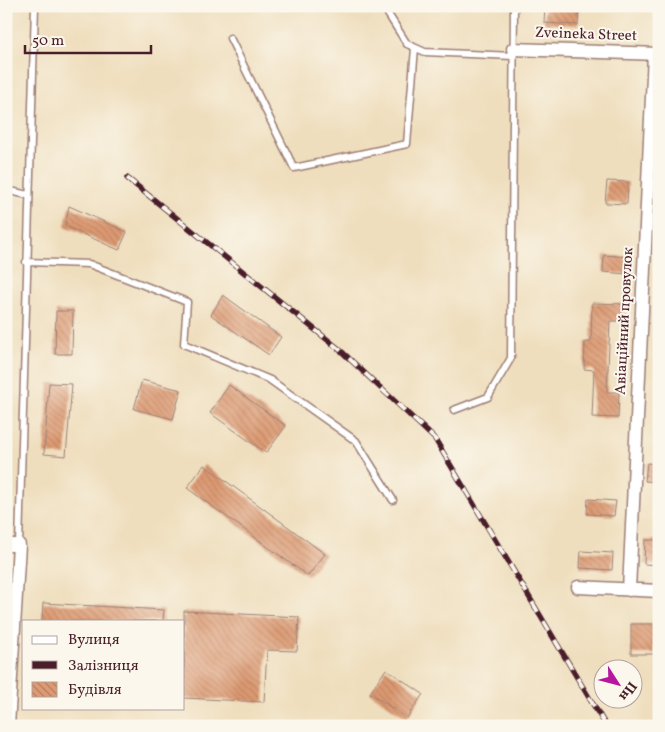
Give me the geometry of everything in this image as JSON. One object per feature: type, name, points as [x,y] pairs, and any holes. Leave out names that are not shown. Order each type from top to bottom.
[{"type":"street","name":"Zveineka Street","points":[[513,52],[656,54]]},
{"type":"street","name":"Авіаційний провулок","points":[[629,590],[656,54]]},
{"type":"street","points":[[8,726],[12,545]]},
{"type":"street","points":[[578,587],[659,591]]},
{"type":"lane","points":[[12,545],[26,262],[35,6]]},
{"type":"lane","points":[[383,6],[407,44],[425,52],[513,52]]},
{"type":"lane","points":[[454,410],[488,397],[511,358],[514,6]]},
{"type":"lane","points":[[230,38],[294,168],[407,144],[415,48]]},
{"type":"lane","points":[[6,190],[28,195]]},
{"type":"lane","points":[[26,262],[89,264],[187,302],[184,344],[270,380],[356,441],[393,500]]},
{"type":"building","points":[[545,6],[579,6],[578,25],[544,23]]},
{"type":"building","points":[[607,181],[628,182],[627,204],[605,203]]},
{"type":"building","points":[[69,206],[127,232],[119,250],[65,226]]},
{"type":"building","points":[[604,255],[630,257],[628,274],[603,272]]},
{"type":"building","points":[[223,295],[281,337],[269,355],[211,315]]},
{"type":"building","points":[[592,303],[623,304],[623,321],[610,321],[607,392],[619,392],[618,418],[592,417],[594,370],[584,369],[585,342],[591,342]]},
{"type":"building","points":[[56,311],[73,311],[72,354],[55,354]]},
{"type":"building","points":[[142,380],[181,390],[173,419],[134,409]]},
{"type":"building","points":[[49,383],[72,384],[66,456],[44,454]]},
{"type":"building","points":[[229,385],[286,426],[266,453],[210,413]]},
{"type":"building","points":[[647,463],[659,464],[659,482],[645,481]]},
{"type":"building","points":[[204,465],[325,554],[308,576],[187,488]]},
{"type":"building","points":[[588,499],[616,501],[614,516],[587,514]]},
{"type":"building","points":[[645,540],[659,540],[659,565],[644,564]]},
{"type":"building","points":[[581,551],[613,553],[612,570],[580,568]]},
{"type":"building","points":[[43,603],[164,610],[163,620],[42,620]]},
{"type":"building","points":[[184,611],[299,617],[297,651],[267,650],[264,702],[185,698]]},
{"type":"building","points":[[631,624],[655,624],[655,654],[631,654]]},
{"type":"building","points":[[386,669],[423,694],[407,718],[370,693]]},
{"type":"railway","points":[[127,178],[339,349],[435,439],[606,726]]}]
